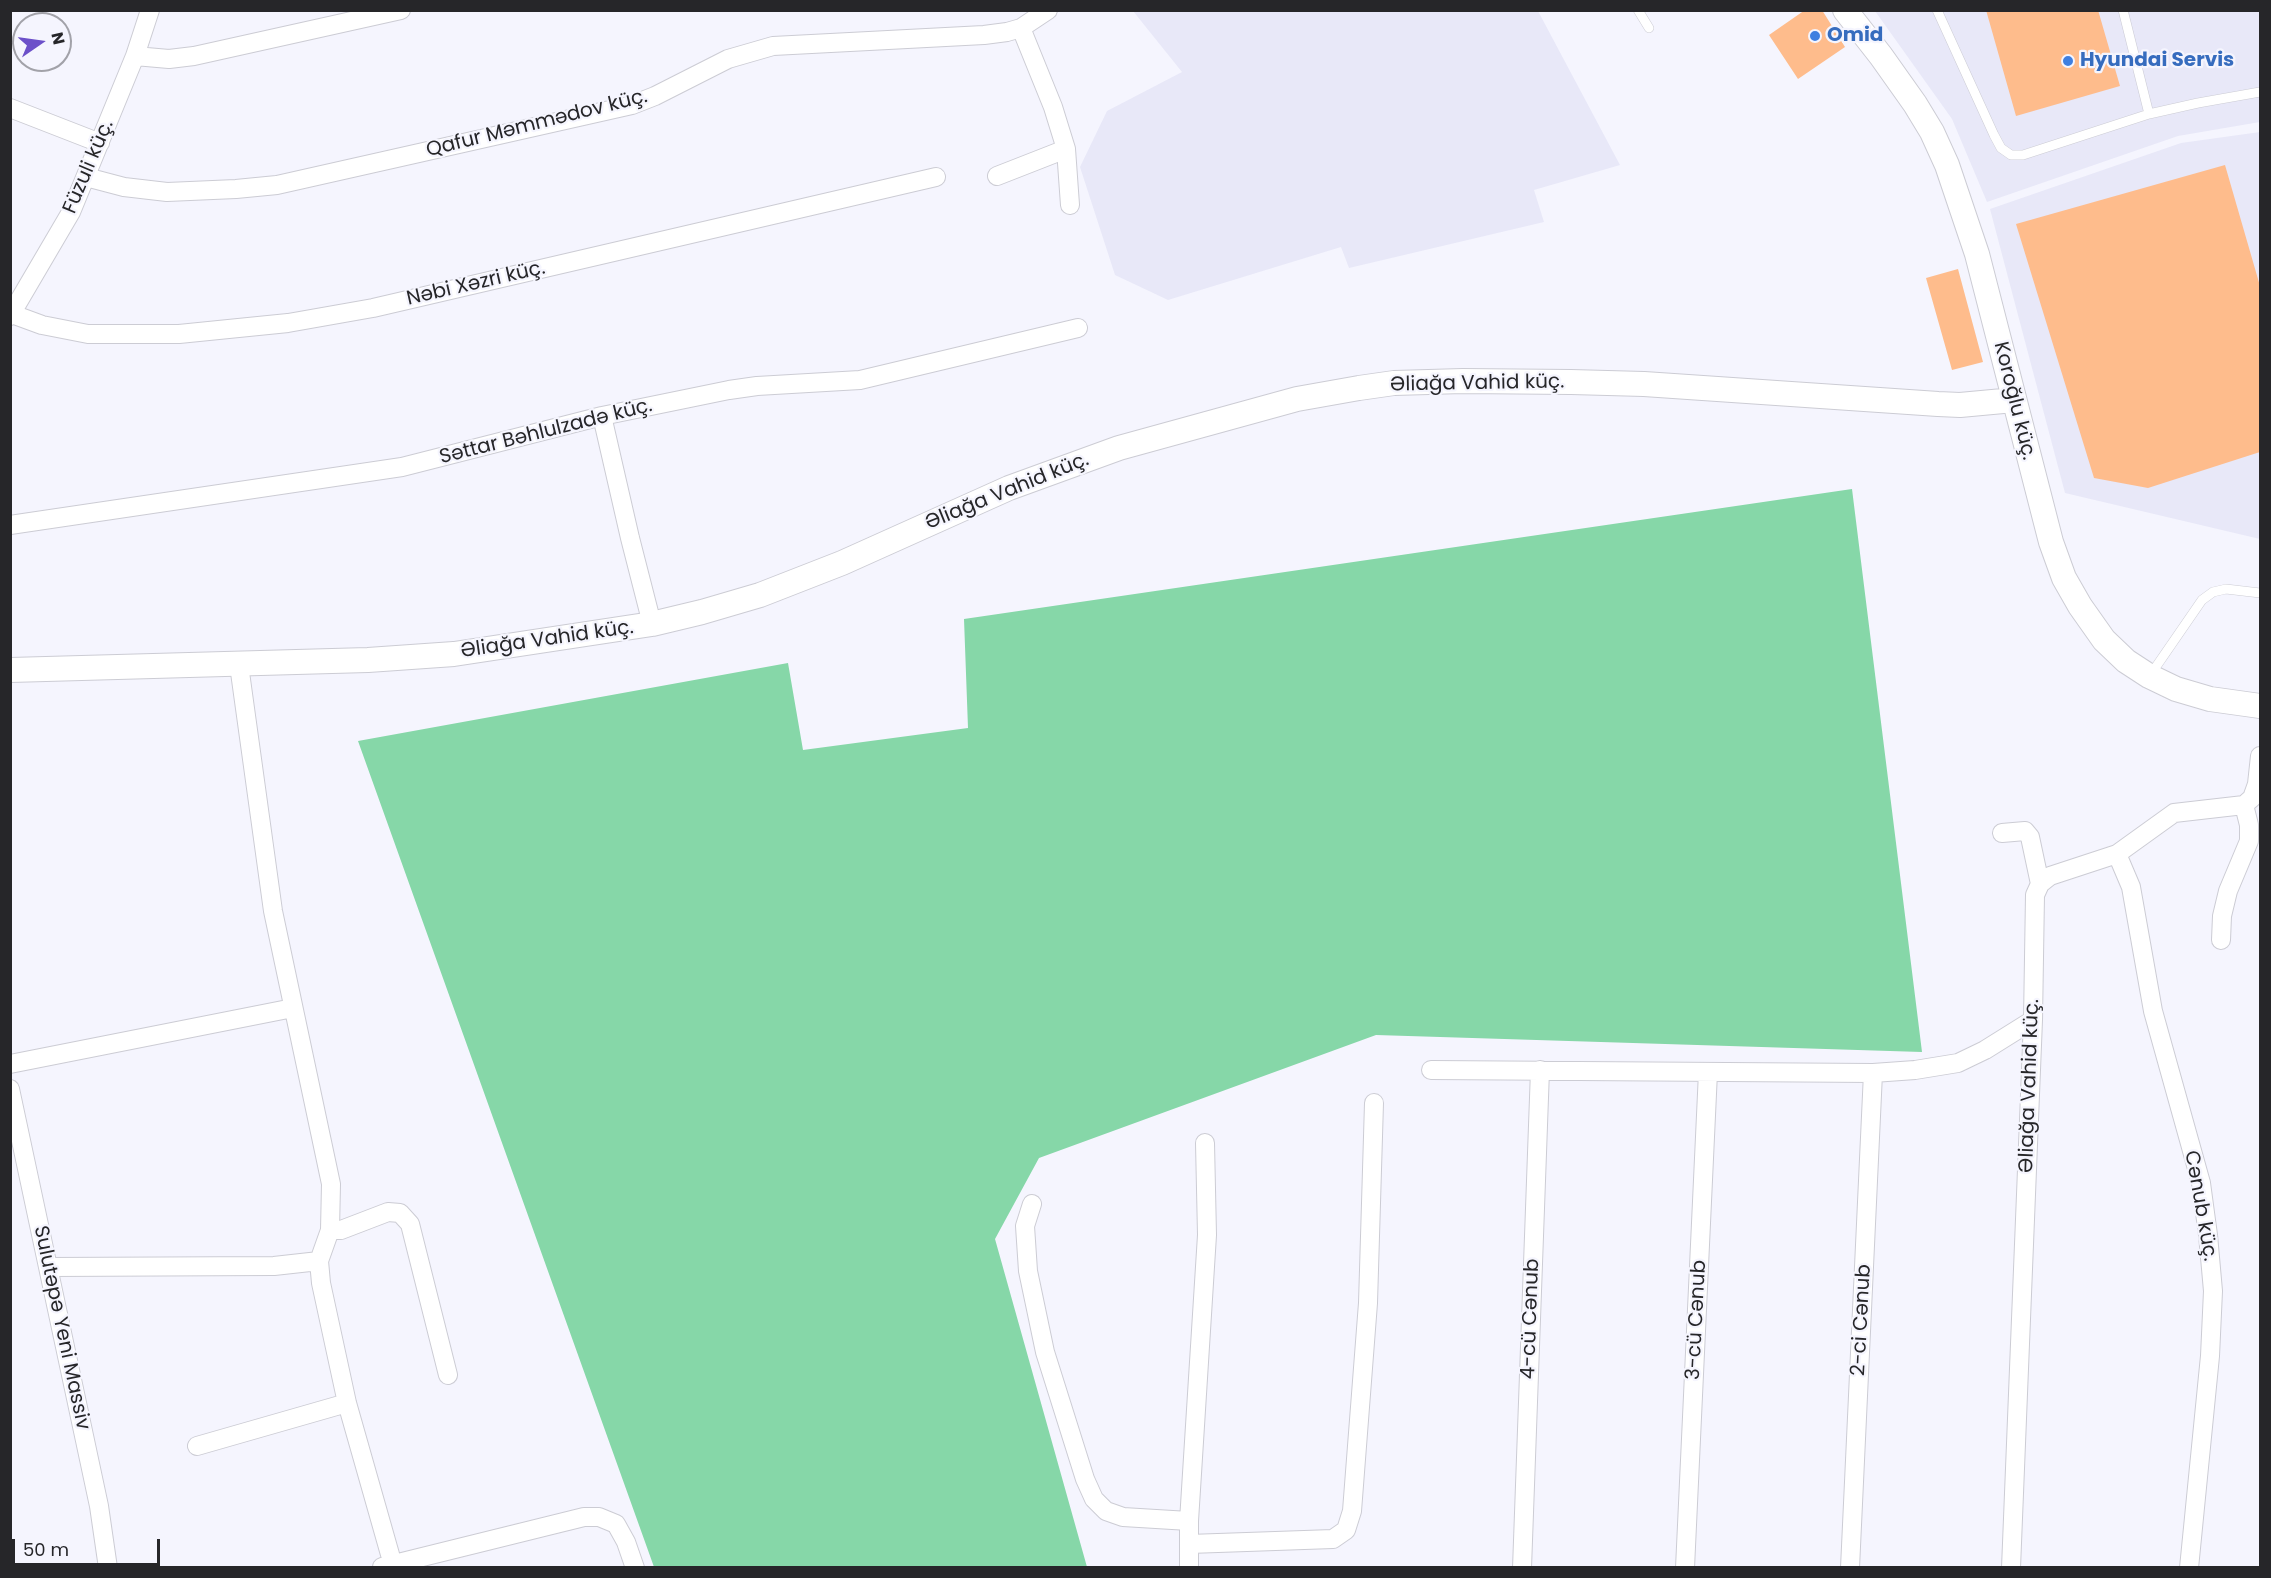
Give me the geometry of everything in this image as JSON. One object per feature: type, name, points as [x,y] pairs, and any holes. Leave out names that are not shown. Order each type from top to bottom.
[{"type":"street","name":"Füzuli küç.","points":[[11,315],[71,212],[135,56],[150,10]]},
{"type":"street","points":[[135,56],[169,59],[194,56],[401,10]]},
{"type":"street","name":"Qafur Məmmədov küç.","points":[[86,177],[124,187],[167,192],[236,189],[277,184],[632,105],[655,96],[728,59],[773,46],[1007,32],[1021,28],[1048,10]]},
{"type":"street","name":"Koroğlu küç.","points":[[1845,10],[1915,104],[1932,132],[1947,165],[1977,254],[2048,532],[2064,578],[2079,606],[2104,640],[2126,661],[2149,676],[2176,689],[2211,699],[2260,706]]},
{"type":"street","points":[[1021,28],[1053,107],[1066,149],[1070,205]]},
{"type":"street","points":[[10,108],[100,143]]},
{"type":"street","points":[[996,176],[1066,149]]},
{"type":"street","name":"Nəbi Xəzri küç.","points":[[11,315],[42,325],[88,334],[179,334],[288,323],[385,305],[936,177]]},
{"type":"street","name":"Səttar Bəhlulzadə küç.","points":[[10,525],[402,467],[602,416],[757,386],[860,380],[1078,328]]},
{"type":"street","name":"Əliağa Vahid küç.","points":[[10,670],[368,660],[454,654],[652,624],[760,595],[842,563],[1009,488],[1119,448],[1328,392],[1394,383],[1644,384],[1960,405],[2014,400]]},
{"type":"street","points":[[602,416],[652,624]]},
{"type":"street","points":[[239,664],[273,911],[331,1185],[330,1230],[319,1262],[321,1282],[347,1403],[387,1566],[585,1517],[599,1517],[616,1524],[626,1542],[635,1568]]},
{"type":"street","points":[[2002,833],[2025,831],[2030,837],[2040,884],[2050,876],[2117,854],[2174,813],[2244,805],[2252,798],[2257,784],[2260,756]]},
{"type":"street","points":[[2221,940],[2222,915],[2228,891],[2249,841],[2249,825],[2244,805]]},
{"type":"street","name":"Cənub küç.","points":[[2117,854],[2131,887],[2153,1011],[2201,1183],[2208,1235],[2213,1291],[2210,1356],[2188,1568]]},
{"type":"street","name":"Əliağa Vahid küç.","points":[[2011,1568],[2033,1020],[2035,896],[2040,884]]},
{"type":"street","points":[[10,1064],[293,1008]]},
{"type":"street","points":[[1431,1070],[1873,1073],[1915,1070],[1958,1063],[1985,1050],[2033,1020]]},
{"type":"street","name":"4-cü Cənub","points":[[1522,1568],[1540,1070]]},
{"type":"street","name":"3-cü Cənub","points":[[1685,1568],[1708,1072]]},
{"type":"street","name":"2-ci Cənub","points":[[1850,1568],[1873,1073]]},
{"type":"street","name":"Sulutəpə Yeni Massiv","points":[[10,1089],[99,1506],[108,1568]]},
{"type":"street","points":[[1189,1544],[1333,1539],[1346,1530],[1352,1511],[1368,1303],[1374,1103]]},
{"type":"street","points":[[1189,1568],[1189,1521],[1207,1235],[1205,1143]]},
{"type":"street","points":[[1032,1204],[1025,1226],[1028,1271],[1035,1306],[1045,1352],[1085,1479],[1094,1499],[1106,1511],[1123,1517],[1189,1521]]},
{"type":"street","points":[[330,1230],[341,1230],[388,1212],[400,1213],[410,1224],[448,1375]]},
{"type":"street","points":[[49,1267],[274,1266],[319,1262]]},
{"type":"street","points":[[197,1446],[347,1403]]},
{"type":"lane","points":[[1638,10],[1649,28]]},
{"type":"lane","points":[[1937,10],[1994,135],[2001,148],[2011,154],[2023,155],[2148,114],[2260,92]]},
{"type":"lane","points":[[2123,10],[2148,114]]},
{"type":"lane","points":[[2149,676],[2202,600],[2213,592],[2226,590],[2260,593]]},
{"type":"shaded area","points":[[1133,11],[1538,11],[1620,165],[1534,190],[1544,222],[1349,268],[1341,247],[1168,300],[1115,275],[1080,167],[1107,111],[1182,72]]},
{"type":"shaded area","points":[[1875,11],[2260,11],[2260,122],[2178,136],[1987,202],[1952,119]]},
{"type":"shaded area","points":[[2260,132],[2260,539],[2065,493],[1990,209],[2181,143]]},
{"type":"green space","points":[[1852,489],[1922,1052],[1376,1035],[1039,1158],[995,1239],[1087,1567],[654,1567],[358,741],[788,663],[803,750],[968,728],[964,619]]},
{"type":"building","points":[[1805,10],[1822,10],[1845,47],[1798,79],[1769,35]]},
{"type":"building","points":[[1986,10],[2098,10],[2120,86],[2016,116]]},
{"type":"building","points":[[2225,165],[2260,286],[2260,452],[2148,488],[2094,478],[2016,224]]},
{"type":"building","points":[[1958,269],[1983,362],[1952,370],[1926,278]]},
{"type":"place","name":"Omid","points":[[1815,36]]},
{"type":"place","name":"Hyundai Servis","points":[[2068,61]]}]
